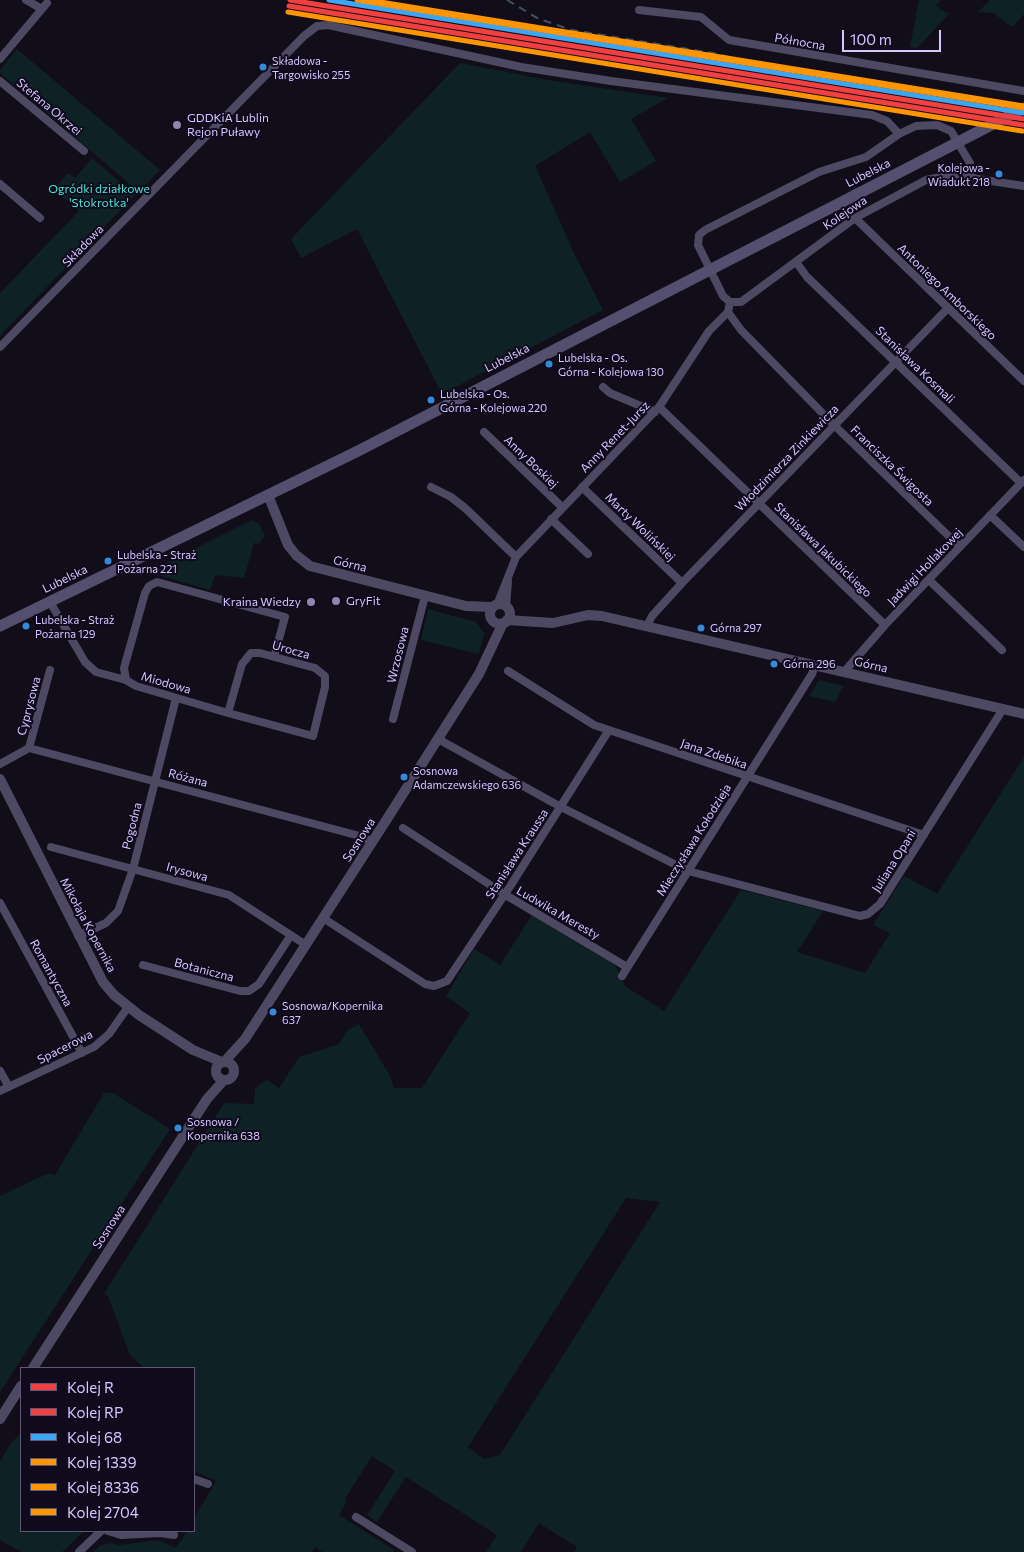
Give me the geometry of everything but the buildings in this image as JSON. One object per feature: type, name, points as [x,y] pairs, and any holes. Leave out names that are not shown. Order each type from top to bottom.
[{"type":"main road","name":"Lubelska","points":[[0,626],[268,495],[1024,108]]},
{"type":"street","points":[[0,59],[44,6],[26,0]]},
{"type":"street","name":"Północna","points":[[639,10],[701,17],[729,40],[1024,91]]},
{"type":"street","name":"Składowa","points":[[0,347],[308,31],[317,26],[328,26],[521,67],[872,115],[887,121],[899,134]]},
{"type":"street","name":"Stefana Okrzei","points":[[0,80],[84,151]]},
{"type":"street","points":[[728,312],[730,302],[723,296],[698,245],[700,235],[703,232],[819,172],[866,158],[899,134],[922,124],[936,125],[951,131],[967,158],[971,177]]},
{"type":"street","name":"Kolejowa","points":[[730,302],[741,302],[855,218],[926,180],[943,175],[971,177],[1024,186]]},
{"type":"street","points":[[0,184],[40,218]]},
{"type":"street","name":"Antoniego Amborskiego","points":[[855,218],[1024,381]]},
{"type":"street","name":"Stanisława Kosmali","points":[[796,262],[807,277],[894,362],[1022,481]]},
{"type":"street","name":"Włodzimierza Zinkiewicza","points":[[647,626],[652,616],[682,583],[948,308]]},
{"type":"street","name":"Anny Renet-Jursz","points":[[500,614],[516,557],[657,409],[709,331],[728,312]]},
{"type":"street","name":"Franciszka Świgosta","points":[[728,312],[741,330],[834,426],[960,547]]},
{"type":"street","name":"Stanisława Jakubickiego","points":[[603,387],[610,393],[657,409],[885,625]]},
{"type":"street","name":"Anny Boskiej","points":[[484,432],[562,507]]},
{"type":"street","name":"Jadwigi Hollakowej","points":[[844,672],[885,625],[1022,481]]},
{"type":"street","points":[[431,487],[451,497],[465,508],[516,557]]},
{"type":"street","name":"Marty Wolińskiej","points":[[582,487],[682,583]]},
{"type":"street","name":"Górna","points":[[268,495],[288,545],[305,563],[316,568],[536,622],[552,623],[588,615],[647,626],[1023,713]]},
{"type":"street","points":[[990,515],[1024,548]]},
{"type":"street","points":[[551,519],[588,554]]},
{"type":"street","points":[[928,580],[1002,650]]},
{"type":"street","points":[[126,680],[124,668],[145,593],[149,586],[157,582],[285,617],[274,657]]},
{"type":"street","name":"Wrzosowa","points":[[393,719],[425,596]]},
{"type":"street","name":"Miodowa","points":[[50,602],[90,668],[104,675],[126,680],[136,686],[313,736]]},
{"type":"street","name":"Sosnowa","points":[[34,1367],[206,1099],[223,1069],[245,1039],[373,842],[479,674],[490,653],[500,614]]},
{"type":"street","name":"Urocza","points":[[228,713],[244,659],[255,653],[315,668],[325,676],[326,687],[313,736]]},
{"type":"street","name":"Mieczysława Kołodzieja","points":[[622,976],[812,674],[815,665]]},
{"type":"street","name":"Cyprysowa","points":[[29,748],[50,670]]},
{"type":"street","name":"Jana Zdebika","points":[[508,671],[594,725],[924,835]]},
{"type":"street","name":"Pogodna","points":[[78,936],[113,918],[118,911],[133,869],[176,698]]},
{"type":"street","name":"Juliana Opani","points":[[438,739],[561,807],[688,871],[860,916],[868,914],[880,904],[1003,709]]},
{"type":"street","name":"Stanisława Kraussa","points":[[323,918],[425,984],[439,985],[452,977],[609,730]]},
{"type":"street","points":[[0,764],[29,748]]},
{"type":"street","name":"Różana","points":[[29,748],[356,835],[373,842]]},
{"type":"street","name":"Mikołaja Kopernika","points":[[0,779],[103,982],[128,1007],[223,1069]]},
{"type":"street","name":"Ludwika Meresty","points":[[403,828],[504,894],[627,966]]},
{"type":"street","name":"Irysowa","points":[[51,847],[229,895],[306,945]]},
{"type":"street","name":"Romantyczna","points":[[0,903],[82,1053]]},
{"type":"street","name":"Botaniczna","points":[[143,965],[240,991],[249,991],[259,984],[291,935]]},
{"type":"street","name":"Spacerowa","points":[[0,1091],[82,1053],[106,1038],[128,1007]]},
{"type":"street","points":[[0,1071],[9,1087]]},
{"type":"street","points":[[0,1419],[20,1388]]},
{"type":"street","points":[[195,1479],[208,1484]]},
{"type":"street","points":[[356,1517],[412,1552]]},
{"type":"street","points":[[80,1552],[100,1532]]},
{"type":"street","points":[[111,1532],[121,1535],[160,1533],[174,1535]]},
{"type":"green space","points":[[919,0],[941,0],[936,6],[949,14],[917,48],[910,47]]},
{"type":"green space","points":[[990,0],[1024,0],[1024,14],[1012,27],[993,13],[978,12]]},
{"type":"green space","name":"Ogródki działkowe 'Stokrotka'","points":[[17,49],[160,170],[139,192],[0,73],[0,70]]},
{"type":"green space","points":[[460,63],[548,80],[668,98],[631,119],[656,161],[620,182],[590,132],[535,166],[573,251],[603,310],[442,394],[357,229],[301,258],[291,239]]},
{"type":"green space","name":"Ogródki działkowe 'Stokrotka'","points":[[92,158],[135,195],[0,336],[0,293],[79,211],[54,189],[68,173],[75,178]]},
{"type":"green space","points":[[252,520],[259,524],[265,536],[259,544],[254,543],[244,578],[215,575],[210,590],[157,575],[154,569]]},
{"type":"green space","points":[[428,609],[476,622],[484,633],[479,654],[421,640]]},
{"type":"green space","points":[[819,680],[844,686],[835,702],[809,696]]},
{"type":"green space","points":[[1024,757],[1024,1552],[574,1552],[577,1547],[539,1523],[521,1552],[486,1552],[497,1535],[406,1477],[377,1522],[367,1515],[395,1471],[372,1456],[345,1499],[346,1503],[339,1515],[394,1550],[393,1552],[323,1552],[315,1547],[312,1552],[93,1552],[101,1545],[111,1543],[119,1545],[158,1540],[176,1548],[186,1532],[195,1532],[195,1517],[216,1481],[195,1471],[195,1367],[143,1367],[130,1355],[108,1296],[104,1294],[224,1103],[254,1104],[255,1088],[267,1080],[279,1088],[299,1057],[339,1044],[348,1030],[359,1024],[390,1076],[394,1088],[422,1088],[470,1013],[446,996],[474,949],[500,965],[532,915],[615,965],[625,986],[664,1011],[741,890],[823,911],[797,952],[865,973],[890,933],[873,925],[904,876],[937,894]],"holes":[[[626,1198],[660,1202],[500,1455],[484,1459],[468,1447]]]},
{"type":"green space","points":[[104,1093],[113,1093],[170,1129],[0,1392],[0,1196],[49,1173],[55,1175]]},
{"type":"green space","points":[[20,1434],[20,1532],[83,1532],[62,1552],[21,1552],[0,1540],[0,1461],[11,1443]]},
{"type":"railway","points":[[507,0],[539,19],[572,30],[713,53],[777,69],[969,100]]},
{"type":"railway","points":[[472,16],[559,32]]},
{"type":"railway","points":[[704,74],[976,116]]},
{"type":"railway","points":[[1012,122],[1024,124]]},
{"type":"rail line","name":"R","points":[[290,0],[1024,119]]},
{"type":"rail line","name":"68","points":[[329,0],[1024,113]]},
{"type":"rail line","name":"2704","points":[[357,0],[1024,108]]},
{"type":"rail line","name":"8336","points":[[368,0],[1024,106]]},
{"type":"rail line","name":"RP","points":[[289,6],[1023,125]]},
{"type":"rail line","name":"1339","points":[[288,12],[1022,131]]},
{"type":"place","name":"Składowa - Targowisko 255","points":[[263,67]]},
{"type":"place","name":"GDDKiA Lublin Rejon Puławy","points":[[177,125]]},
{"type":"place","name":"Kolejowa - Wiadukt 218","points":[[999,174]]},
{"type":"place","name":"Lubelska - Os. Górna - Kolejowa 130","points":[[549,364]]},
{"type":"place","name":"Lubelska - Os. Górna - Kolejowa 220","points":[[431,400]]},
{"type":"place","name":"Lubelska - Straż Pożarna 221","points":[[108,561]]},
{"type":"place","name":"GryFit","points":[[336,601]]},
{"type":"place","name":"Kraina Wiedzy","points":[[311,602]]},
{"type":"place","name":"Lubelska - Straż Pożarna 129","points":[[26,626]]},
{"type":"place","name":"Górna 297","points":[[701,628]]},
{"type":"place","name":"Górna 296","points":[[774,664]]},
{"type":"place","name":"Sosnowa Adamczewskiego 636","points":[[404,777]]},
{"type":"place","name":"Sosnowa/Kopernika 637","points":[[273,1012]]},
{"type":"place","name":"Sosnowa / Kopernika 638","points":[[178,1128]]}]
